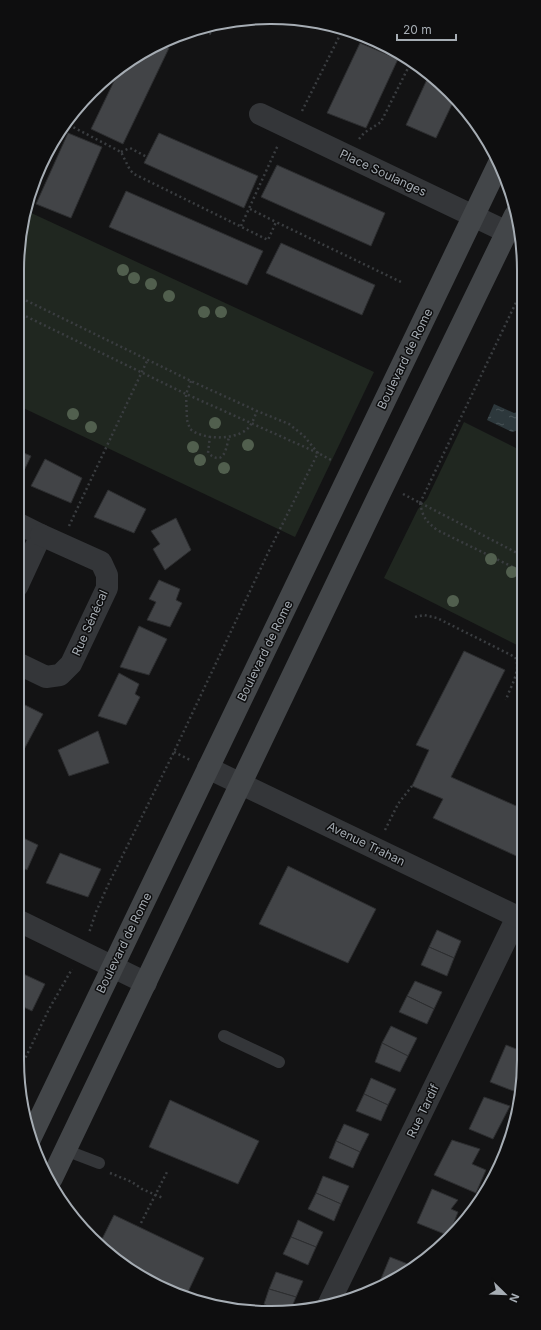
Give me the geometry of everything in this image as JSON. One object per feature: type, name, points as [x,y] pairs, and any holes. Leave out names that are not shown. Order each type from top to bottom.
[{"type":"main road","name":"Boulevard de Rome","points":[[34,1130],[496,170]]},
{"type":"main road","points":[[53,1176],[511,223]]},
{"type":"street","name":"Place Soulanges","points":[[260,114],[474,216],[511,223]]},
{"type":"street","name":"Rue Sénécal","points":[[24,526],[101,562],[107,575],[107,588],[71,664],[60,674],[46,678],[24,667]]},
{"type":"street","points":[[24,572],[41,534]]},
{"type":"street","name":"Avenue Trahan","points":[[208,768],[517,917]]},
{"type":"street","points":[[24,923],[146,983]]},
{"type":"street","name":"Rue Tardif","points":[[331,1299],[517,924]]},
{"type":"lane","points":[[224,1036],[279,1062]]},
{"type":"lane","points":[[66,1150],[99,1163]]},
{"type":"path","points":[[207,32],[211,34]]},
{"type":"path","points":[[241,226],[289,128],[340,34]]},
{"type":"path","points":[[350,157],[360,137],[381,122],[409,67]]},
{"type":"path","points":[[71,126],[121,152],[130,170],[134,174],[268,240],[276,222]]},
{"type":"path","points":[[121,152],[130,148],[147,157]]},
{"type":"path","points":[[250,209],[401,282]]},
{"type":"path","points":[[24,299],[191,381],[289,424],[304,436],[318,453]]},
{"type":"path","points":[[517,300],[420,503],[422,514],[437,530],[517,569]]},
{"type":"path","points":[[24,315],[141,373],[318,453],[332,461]]},
{"type":"path","points":[[67,530],[148,359]]},
{"type":"path","points":[[191,381],[186,394],[186,413],[190,429],[198,434],[223,438],[235,436],[248,429],[257,411]]},
{"type":"path","points":[[210,436],[208,453],[211,456],[219,458],[224,455],[229,437]]},
{"type":"path","points":[[88,935],[108,885],[174,752],[268,552],[318,453]]},
{"type":"path","points":[[404,495],[517,553]]},
{"type":"path","points":[[415,617],[424,615],[438,618],[515,657],[517,660],[517,668],[506,700]]},
{"type":"path","points":[[383,833],[398,804],[412,786]]},
{"type":"path","points":[[24,1061],[49,1009],[74,965]]},
{"type":"path","points":[[99,1163],[114,1175],[132,1182],[142,1189],[163,1198]]},
{"type":"path","points":[[141,1223],[168,1170]]},
{"type":"shaded area","points":[[31,213],[374,372],[295,537],[24,408],[24,270],[26,238]]},
{"type":"shaded area","points":[[464,422],[517,448],[517,645],[384,578],[418,509],[427,499]]},
{"type":"water","points":[[494,404],[514,413],[517,412],[517,430],[512,432],[487,420]]},
{"type":"building","points":[[360,43],[398,60],[366,128],[327,113]]},
{"type":"building","points":[[166,47],[169,48],[123,144],[91,129],[115,79],[147,57],[161,49]]},
{"type":"building","points":[[427,80],[452,104],[436,138],[406,125]]},
{"type":"building","points":[[68,133],[102,147],[71,218],[36,204]]},
{"type":"building","points":[[159,133],[258,176],[244,208],[144,163]]},
{"type":"building","points":[[277,165],[385,213],[371,246],[261,197]]},
{"type":"building","points":[[126,191],[263,251],[247,285],[109,227]]},
{"type":"building","points":[[281,243],[375,285],[362,315],[266,273]]},
{"type":"building","points":[[24,453],[31,456],[24,471]]},
{"type":"building","points":[[45,459],[82,478],[71,503],[31,486]]},
{"type":"building","points":[[108,490],[146,509],[134,533],[94,517]]},
{"type":"building","points":[[176,518],[191,550],[165,570],[153,549],[160,544],[151,531]]},
{"type":"building","points":[[159,580],[180,589],[176,600],[182,603],[170,627],[147,620],[156,602],[149,599]]},
{"type":"building","points":[[139,626],[167,639],[149,675],[120,667]]},
{"type":"building","points":[[464,651],[505,670],[451,777],[517,806],[517,856],[433,818],[443,799],[412,786],[429,750],[416,745]]},
{"type":"building","points":[[119,673],[139,684],[135,694],[140,697],[126,725],[98,716]]},
{"type":"building","points":[[24,704],[43,714],[24,749]]},
{"type":"building","points":[[98,731],[109,763],[69,776],[58,750]]},
{"type":"building","points":[[24,838],[38,845],[27,870],[24,868]]},
{"type":"building","points":[[60,853],[101,869],[88,897],[46,883]]},
{"type":"building","points":[[288,866],[376,909],[348,963],[259,924]]},
{"type":"building","points":[[437,930],[461,941],[454,958],[429,947]]},
{"type":"building","points":[[429,947],[454,958],[447,976],[421,965]]},
{"type":"building","points":[[24,974],[45,984],[32,1011],[24,1007]]},
{"type":"building","points":[[415,981],[442,992],[434,1009],[407,996]]},
{"type":"building","points":[[407,996],[434,1009],[427,1024],[399,1012]]},
{"type":"building","points":[[391,1026],[417,1038],[408,1056],[382,1043]]},
{"type":"building","points":[[382,1043],[408,1056],[400,1072],[375,1062]]},
{"type":"building","points":[[506,1045],[517,1049],[515,1092],[490,1082]]},
{"type":"building","points":[[371,1078],[396,1089],[388,1105],[364,1094]]},
{"type":"building","points":[[364,1094],[388,1105],[381,1121],[356,1111]]},
{"type":"building","points":[[484,1097],[510,1106],[493,1139],[469,1129]]},
{"type":"building","points":[[170,1100],[259,1141],[238,1184],[149,1147]]},
{"type":"building","points":[[344,1124],[369,1134],[360,1152],[336,1141]]},
{"type":"building","points":[[452,1140],[480,1149],[472,1164],[486,1170],[476,1193],[434,1175]]},
{"type":"building","points":[[336,1141],[360,1152],[353,1168],[329,1158]]},
{"type":"building","points":[[323,1176],[349,1186],[341,1204],[316,1193]]},
{"type":"building","points":[[432,1189],[458,1200],[451,1209],[458,1212],[453,1225],[445,1234],[417,1223]]},
{"type":"building","points":[[316,1193],[341,1204],[334,1221],[308,1209]]},
{"type":"building","points":[[114,1215],[204,1258],[188,1292],[161,1281],[147,1273],[120,1255],[102,1239]]},
{"type":"building","points":[[298,1220],[323,1232],[316,1247],[291,1237]]},
{"type":"building","points":[[291,1237],[316,1247],[308,1265],[283,1254]]},
{"type":"building","points":[[390,1257],[407,1264],[394,1273],[380,1281]]},
{"type":"building","points":[[276,1272],[303,1281],[296,1297],[269,1289]]},
{"type":"building","points":[[269,1289],[296,1297],[293,1305],[270,1306],[264,1304]]}]
